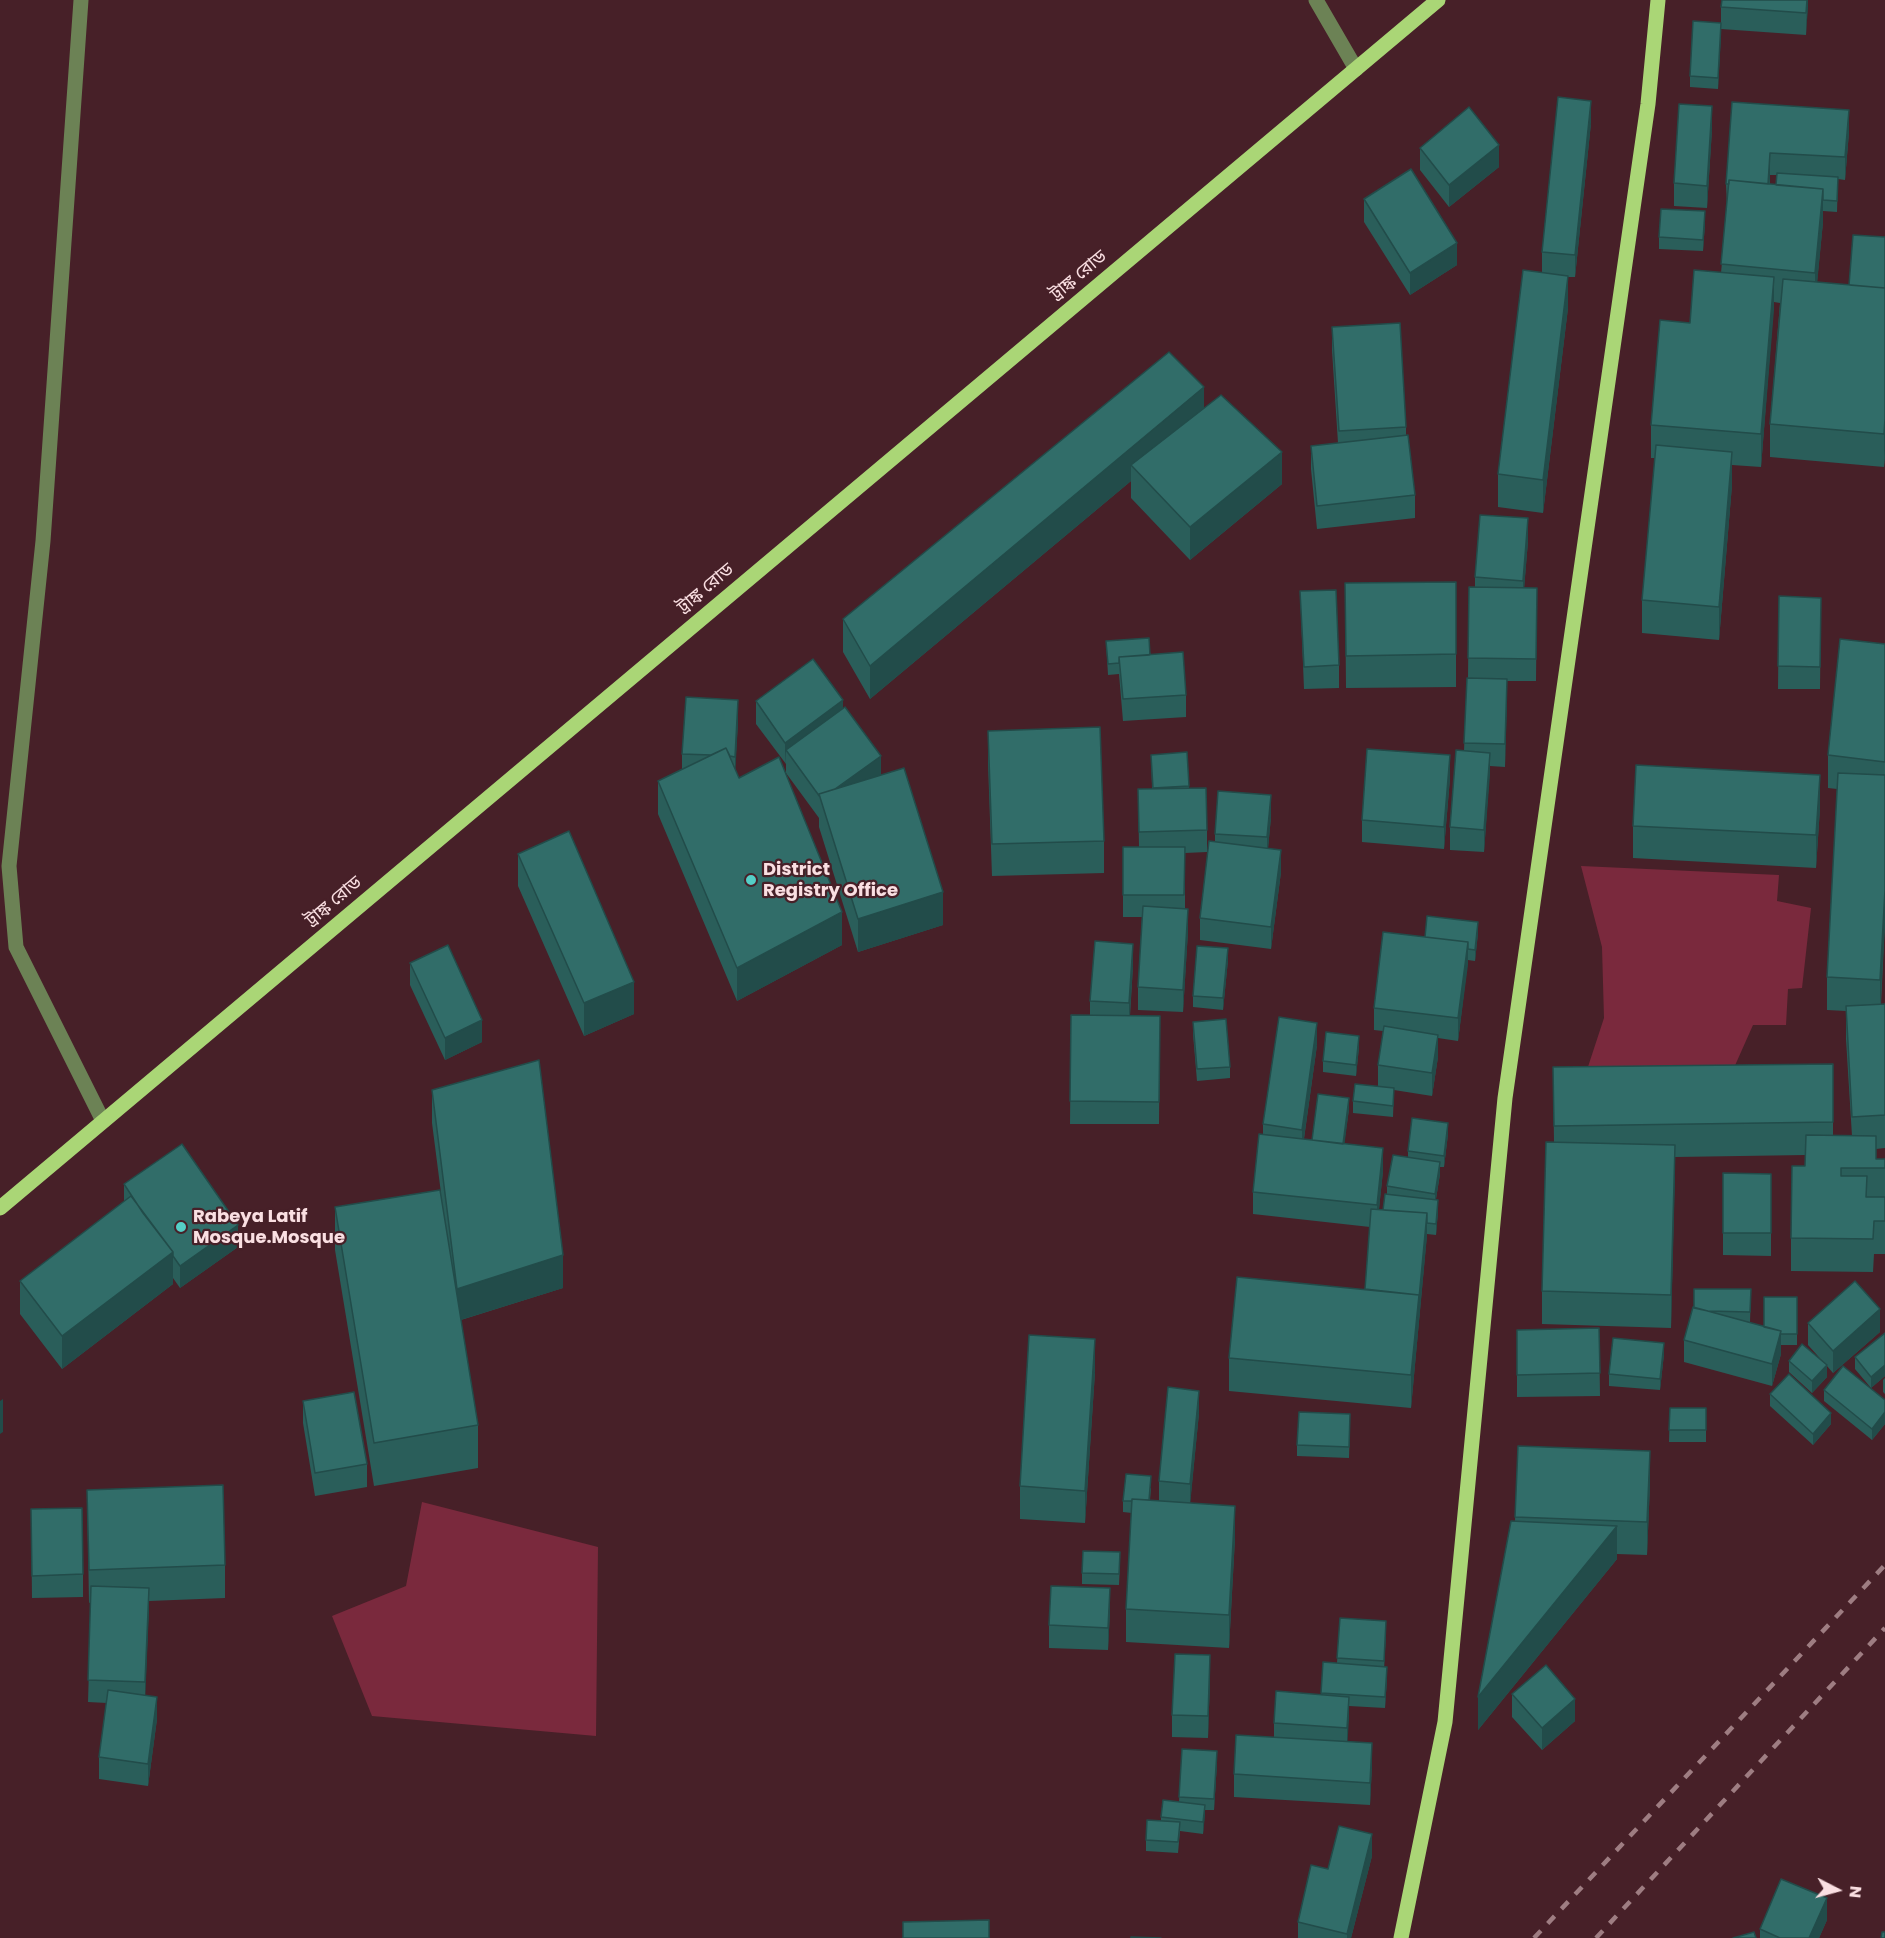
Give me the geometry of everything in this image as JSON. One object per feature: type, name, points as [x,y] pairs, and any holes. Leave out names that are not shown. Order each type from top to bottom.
[{"type":"main road","name":"ট্রাঙ্ক রোড","points":[[0,1208],[1438,0]]},
{"type":"main road","points":[[1401,1938],[1445,1722],[1505,1098],[1648,104],[1658,0]]},
{"type":"street","points":[[81,0],[43,541],[9,866],[16,947],[103,1121]]},
{"type":"street","points":[[1316,0],[1356,69]]},
{"type":"shaded area","points":[[1581,866],[1779,875],[1777,901],[1811,908],[1802,988],[1788,989],[1786,1025],[1753,1025],[1733,1070],[1583,1082],[1604,1018],[1602,947]]},
{"type":"shaded area","points":[[422,1502],[598,1547],[596,1736],[372,1716],[332,1616],[406,1586]]},
{"type":"building","points":[[1722,0],[1807,0],[1806,13],[1721,7]]},
{"type":"building","points":[[1693,21],[1721,23],[1718,78],[1690,76]]},
{"type":"building","points":[[1558,97],[1591,101],[1575,255],[1542,252]]},
{"type":"building","points":[[1732,102],[1849,110],[1845,157],[1770,153],[1768,184],[1729,180],[1729,184],[1726,184]]},
{"type":"building","points":[[1679,104],[1712,106],[1707,186],[1674,183]]},
{"type":"building","points":[[1469,107],[1499,145],[1449,185],[1420,148]]},
{"type":"building","points":[[1411,169],[1457,243],[1410,273],[1364,199]]},
{"type":"building","points":[[1777,173],[1838,177],[1837,201],[1823,200],[1823,189],[1776,185]]},
{"type":"building","points":[[1729,180],[1823,189],[1815,273],[1721,264]]},
{"type":"building","points":[[1661,209],[1705,211],[1703,240],[1659,237]]},
{"type":"building","points":[[1853,235],[1885,237],[1885,288],[1849,285]]},
{"type":"building","points":[[1523,270],[1568,276],[1543,480],[1498,474]]},
{"type":"building","points":[[1694,270],[1774,277],[1761,434],[1651,425],[1660,320],[1690,323]]},
{"type":"building","points":[[1783,279],[1885,288],[1884,434],[1770,424]]},
{"type":"building","points":[[1400,323],[1406,427],[1339,431],[1332,327]]},
{"type":"building","points":[[1169,352],[1204,387],[870,666],[843,619]]},
{"type":"building","points":[[1221,395],[1282,452],[1190,527],[1131,465]]},
{"type":"building","points":[[1408,435],[1415,495],[1317,506],[1311,446]]},
{"type":"building","points":[[1656,445],[1732,452],[1719,607],[1642,600]]},
{"type":"building","points":[[1480,515],[1528,518],[1523,581],[1475,577]]},
{"type":"building","points":[[1456,582],[1456,654],[1346,656],[1345,583]]},
{"type":"building","points":[[1469,587],[1537,588],[1536,659],[1468,658]]},
{"type":"building","points":[[1336,590],[1339,665],[1304,667],[1300,591]]},
{"type":"building","points":[[1779,596],[1821,598],[1820,667],[1778,666]]},
{"type":"building","points":[[1149,638],[1150,655],[1119,657],[1119,663],[1108,664],[1106,641]]},
{"type":"building","points":[[1840,639],[1885,644],[1885,762],[1828,755]]},
{"type":"building","points":[[1183,652],[1186,695],[1123,699],[1119,657]]},
{"type":"building","points":[[813,659],[843,700],[785,743],[756,701]]},
{"type":"building","points":[[1467,678],[1507,679],[1505,744],[1464,743]]},
{"type":"building","points":[[686,697],[738,700],[735,757],[730,756],[726,748],[711,755],[682,754]]},
{"type":"building","points":[[845,707],[881,756],[835,789],[819,794],[820,797],[786,750]]},
{"type":"building","points":[[1100,727],[1104,841],[992,844],[988,731]]},
{"type":"building","name":"District Registry Office","points":[[726,748],[739,778],[779,757],[842,912],[737,968],[658,781]]},
{"type":"building","points":[[1367,749],[1450,755],[1444,827],[1362,820]]},
{"type":"building","points":[[1456,750],[1490,753],[1484,830],[1450,827]]},
{"type":"building","points":[[1187,752],[1189,786],[1153,788],[1151,755]]},
{"type":"building","points":[[1636,765],[1820,775],[1816,835],[1633,826]]},
{"type":"building","points":[[904,768],[943,892],[858,919],[819,794]]},
{"type":"building","points":[[1838,773],[1885,775],[1885,890],[1880,980],[1827,977]]},
{"type":"building","points":[[1206,788],[1207,830],[1139,832],[1138,789]]},
{"type":"building","points":[[1218,791],[1271,795],[1267,837],[1215,834]]},
{"type":"building","points":[[569,831],[634,982],[584,1003],[518,854]]},
{"type":"building","points":[[1209,841],[1281,850],[1271,927],[1200,918]]},
{"type":"building","points":[[1123,847],[1185,847],[1184,895],[1123,895]]},
{"type":"building","points":[[1143,906],[1188,909],[1183,990],[1138,987]]},
{"type":"building","points":[[1427,916],[1478,922],[1475,950],[1468,949],[1468,942],[1425,937]]},
{"type":"building","points":[[1383,932],[1468,942],[1458,1018],[1374,1008]]},
{"type":"building","points":[[1095,941],[1133,944],[1129,1003],[1090,1001]]},
{"type":"building","points":[[448,945],[482,1020],[445,1038],[410,963]]},
{"type":"building","points":[[1197,946],[1228,948],[1223,998],[1193,996]]},
{"type":"building","points":[[1885,1004],[1885,1115],[1852,1117],[1846,1006]]},
{"type":"building","points":[[1071,1015],[1160,1016],[1159,1102],[1070,1101]]},
{"type":"building","points":[[1279,1017],[1317,1023],[1302,1130],[1263,1124]]},
{"type":"building","points":[[1226,1019],[1230,1067],[1197,1069],[1193,1022]]},
{"type":"building","points":[[1384,1026],[1438,1035],[1432,1073],[1378,1065]]},
{"type":"building","points":[[1326,1032],[1359,1036],[1356,1065],[1323,1061]]},
{"type":"building","points":[[539,1060],[563,1255],[457,1289],[432,1090]]},
{"type":"building","points":[[1833,1064],[1833,1122],[1554,1126],[1553,1067]]},
{"type":"building","points":[[1355,1084],[1394,1088],[1393,1106],[1353,1101]]},
{"type":"building","points":[[1318,1094],[1349,1098],[1343,1144],[1312,1140]]},
{"type":"building","points":[[1412,1118],[1448,1123],[1444,1156],[1408,1151]]},
{"type":"building","points":[[1259,1134],[1383,1148],[1377,1205],[1253,1192]]},
{"type":"building","points":[[1806,1135],[1876,1136],[1876,1159],[1885,1159],[1885,1168],[1841,1168],[1841,1176],[1867,1176],[1866,1197],[1885,1197],[1885,1221],[1874,1221],[1873,1239],[1791,1238],[1792,1166],[1805,1166]]},
{"type":"building","points":[[1546,1142],[1675,1145],[1671,1295],[1542,1291]]},
{"type":"building","name":"Rabeya Latif Mosque.Mosque","points":[[182,1144],[238,1225],[180,1266],[173,1252],[124,1184]]},
{"type":"building","points":[[1393,1155],[1440,1162],[1435,1194],[1387,1186]]},
{"type":"building","points":[[1723,1173],[1771,1174],[1771,1233],[1723,1233]]},
{"type":"building","points":[[440,1190],[478,1425],[374,1443],[335,1207]]},
{"type":"building","points":[[1385,1194],[1438,1200],[1436,1224],[1427,1223],[1427,1213],[1383,1210]]},
{"type":"building","points":[[131,1196],[173,1252],[62,1336],[20,1281]]},
{"type":"building","points":[[1371,1209],[1427,1213],[1419,1298],[1419,1295],[1365,1289]]},
{"type":"building","points":[[1237,1277],[1419,1295],[1411,1375],[1229,1358]]},
{"type":"building","points":[[1855,1281],[1880,1309],[1833,1351],[1808,1323]]},
{"type":"building","points":[[1694,1289],[1751,1289],[1750,1312],[1708,1311],[1694,1308]]},
{"type":"building","points":[[1764,1297],[1797,1297],[1797,1334],[1780,1334],[1781,1331],[1764,1327]]},
{"type":"building","points":[[1693,1307],[1781,1331],[1772,1364],[1684,1340]]},
{"type":"building","points":[[1599,1328],[1600,1373],[1517,1375],[1517,1330]]},
{"type":"building","points":[[1885,1333],[1885,1365],[1871,1377],[1855,1357]]},
{"type":"building","points":[[1029,1335],[1095,1339],[1085,1491],[1020,1486]]},
{"type":"building","points":[[1613,1338],[1664,1343],[1660,1379],[1609,1374]]},
{"type":"building","points":[[1802,1344],[1827,1365],[1812,1381],[1789,1361]]},
{"type":"building","points":[[1843,1366],[1885,1400],[1885,1412],[1872,1429],[1824,1390]]},
{"type":"building","points":[[1789,1374],[1831,1413],[1813,1434],[1770,1394]]},
{"type":"building","points":[[1168,1387],[1199,1391],[1190,1484],[1159,1481]]},
{"type":"building","points":[[354,1392],[367,1464],[315,1473],[303,1401]]},
{"type":"building","points":[[1670,1408],[1706,1408],[1706,1430],[1669,1430]]},
{"type":"building","points":[[1299,1412],[1350,1414],[1349,1447],[1297,1445]]},
{"type":"building","points":[[1518,1446],[1650,1451],[1647,1522],[1515,1517]]},
{"type":"building","points":[[1126,1474],[1151,1476],[1149,1500],[1123,1501]]},
{"type":"building","points":[[223,1485],[225,1565],[89,1570],[87,1490]]},
{"type":"building","points":[[1132,1499],[1235,1506],[1229,1615],[1126,1609]]},
{"type":"building","points":[[82,1508],[83,1574],[32,1576],[31,1509]]},
{"type":"building","points":[[1511,1521],[1617,1526],[1478,1697]]},
{"type":"building","points":[[1083,1551],[1120,1552],[1119,1574],[1082,1573]]},
{"type":"building","points":[[91,1586],[149,1588],[145,1682],[88,1680]]},
{"type":"building","points":[[1051,1586],[1110,1588],[1108,1628],[1049,1625]]},
{"type":"building","points":[[1340,1618],[1386,1621],[1384,1661],[1337,1658]]},
{"type":"building","points":[[1175,1654],[1210,1655],[1208,1716],[1172,1715]]},
{"type":"building","points":[[1323,1662],[1387,1667],[1385,1697],[1321,1693]]},
{"type":"building","points":[[1546,1665],[1575,1699],[1542,1728],[1512,1694]]},
{"type":"building","points":[[108,1690],[157,1697],[148,1764],[99,1757]]},
{"type":"building","points":[[1276,1691],[1349,1697],[1347,1728],[1274,1723]]},
{"type":"building","points":[[1236,1735],[1372,1743],[1370,1783],[1234,1774]]},
{"type":"building","points":[[1182,1749],[1217,1751],[1214,1799],[1179,1797]]},
{"type":"building","points":[[1163,1800],[1205,1805],[1203,1822],[1161,1817]]},
{"type":"building","points":[[1147,1820],[1180,1822],[1178,1842],[1146,1840]]},
{"type":"building","points":[[1339,1826],[1372,1834],[1347,1934],[1298,1922],[1311,1865],[1328,1869]]},
{"type":"building","points":[[1781,1879],[1827,1898],[1809,1938],[1780,1938],[1760,1929]]},
{"type":"building","points":[[989,1920],[989,1938],[903,1938],[903,1922]]},
{"type":"building","points":[[1754,1932],[1756,1938],[1733,1938]]},
{"type":"railway","points":[[1534,1938],[1885,1565]]},
{"type":"railway","points":[[1596,1938],[1885,1628]]},
{"type":"place","name":"District Registry Office","points":[[751,880]]},
{"type":"place","name":"Rabeya Latif Mosque.Mosque","points":[[181,1227]]}]
